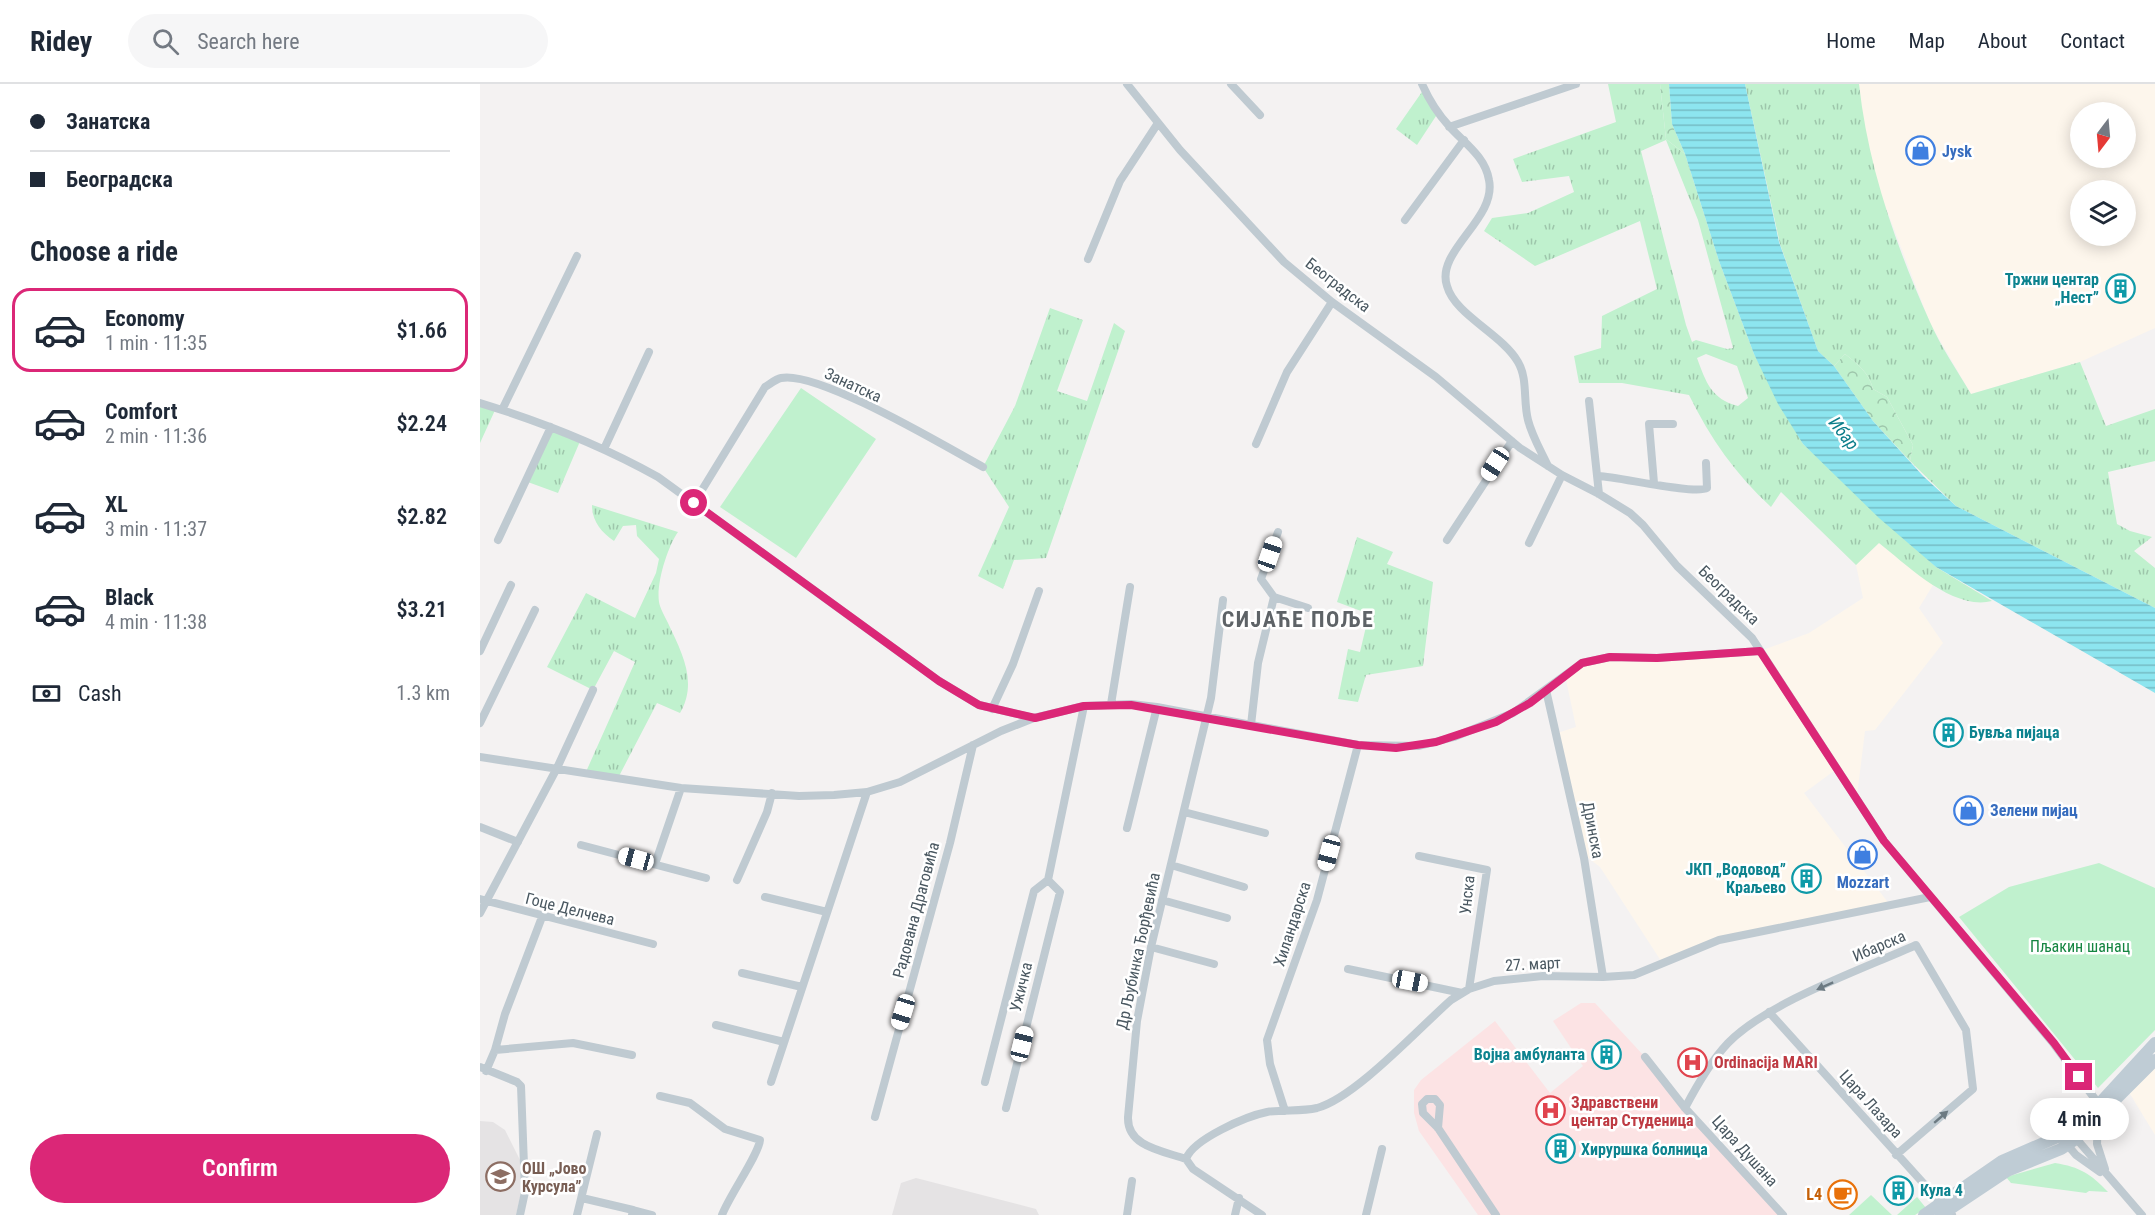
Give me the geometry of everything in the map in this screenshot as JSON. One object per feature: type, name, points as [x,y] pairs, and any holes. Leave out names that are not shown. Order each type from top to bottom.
[{"type":"main road","points":[[2101,1112],[2155,1044]]},
{"type":"main road","points":[[1924,1215],[1946,1211],[2005,1166],[2069,1138],[2101,1112],[2155,1060]]},
{"type":"street","name":"Београдска","points":[[1127,84],[1158,123],[1268,247],[1332,302],[1436,377],[1512,441],[1562,476],[1599,494],[1643,525],[1677,566],[1731,615],[1760,651],[1884,841],[2054,1043],[2101,1112]]},
{"type":"street","points":[[1231,84],[1260,115]]},
{"type":"street","points":[[1422,84],[1430,102],[1484,166],[1491,190],[1486,205],[1449,262],[1446,285],[1456,301],[1500,340],[1518,361],[1523,372],[1528,419],[1548,467]]},
{"type":"street","points":[[1449,127],[1576,84]]},
{"type":"street","points":[[1088,259],[1120,181],[1158,123]]},
{"type":"street","points":[[1405,220],[1464,140]]},
{"type":"street","points":[[502,410],[577,256]]},
{"type":"street","points":[[1256,444],[1287,372],[1332,302]]},
{"type":"street","points":[[604,449],[649,351]]},
{"type":"street","name":"Занатска","points":[[694,503],[765,387],[782,378],[805,380],[834,390],[983,467]]},
{"type":"street","points":[[1589,401],[1599,476],[1599,494]]},
{"type":"street","points":[[480,403],[551,427],[604,449],[658,477],[917,666],[969,699],[992,709],[1035,718]]},
{"type":"street","points":[[1654,483],[1649,424],[1673,424]]},
{"type":"street","points":[[498,540],[551,427]]},
{"type":"street","points":[[1447,540],[1512,441]]},
{"type":"street","points":[[1599,476],[1654,483],[1684,491],[1704,491],[1707,488],[1706,463]]},
{"type":"street","points":[[1529,543],[1562,476]]},
{"type":"street","points":[[1278,532],[1261,579],[1274,597],[1308,608]]},
{"type":"street","points":[[480,651],[512,585]]},
{"type":"street","points":[[1111,704],[1130,587]]},
{"type":"street","points":[[992,709],[1013,664],[1039,591]]},
{"type":"street","points":[[1251,725],[1258,663],[1274,597]]},
{"type":"street","name":"Др Љубинка Ђорђевића","points":[[1186,1159],[1147,1146],[1134,1138],[1128,1126],[1134,1043],[1162,900],[1215,679],[1223,600]]},
{"type":"street","points":[[480,723],[535,610]]},
{"type":"street","points":[[480,757],[681,788],[799,796],[867,792],[900,782],[1010,727],[1035,718],[1084,706],[1111,704],[1157,707],[1358,745],[1419,746],[1454,737],[1513,713],[1582,663],[1610,657],[1657,658],[1760,651]]},
{"type":"street","points":[[480,913],[483,901],[518,842],[557,768],[593,690]]},
{"type":"street","name":"Дринска","points":[[1546,690],[1584,858],[1603,977]]},
{"type":"street","name":"Ужичка","points":[[985,1082],[1034,891],[1048,880],[1084,706]]},
{"type":"street","points":[[1127,828],[1157,707]]},
{"type":"street","points":[[1005,712],[1011,718],[1010,727]]},
{"type":"street","name":"Радована Драговића","points":[[875,1117],[950,843],[973,745]]},
{"type":"street","name":"Хиландарска","points":[[1285,1111],[1270,1064],[1268,1040],[1317,900],[1358,745]]},
{"type":"street","points":[[655,864],[681,788]]},
{"type":"street","points":[[771,1082],[867,792]]},
{"type":"street","points":[[737,880],[767,812],[772,793]]},
{"type":"street","points":[[1184,812],[1265,833]]},
{"type":"street","points":[[480,827],[518,842]]},
{"type":"street","points":[[581,845],[706,878]]},
{"type":"street","name":"Унска","points":[[1419,856],[1487,870],[1466,991]]},
{"type":"street","points":[[1171,865],[1244,887]]},
{"type":"street","name":"Ужичка","points":[[1006,1108],[1060,892],[1048,880]]},
{"type":"street","points":[[765,897],[827,912]]},
{"type":"street","name":"27. март","points":[[1186,1159],[1195,1147],[1237,1122],[1264,1113],[1319,1108],[1344,1095],[1466,991],[1494,981],[1543,976],[1634,975],[1719,940],[1930,897]]},
{"type":"street","points":[[1162,900],[1227,918]]},
{"type":"street","name":"Гоце Делчева","points":[[483,901],[653,944]]},
{"type":"street","points":[[520,1215],[525,1192],[522,1094],[517,1082],[483,1069],[495,1050],[509,1004],[542,917]]},
{"type":"street","name":"Ибарска","points":[[1685,1108],[1703,1076],[1729,1041],[1769,1012],[1916,945],[1966,1030],[1973,1089],[1896,1155]]},
{"type":"street","points":[[1152,947],[1214,964]]},
{"type":"street","points":[[1348,969],[1466,991]]},
{"type":"street","points":[[742,973],[802,987]]},
{"type":"street","name":"Цара Лазара","points":[[1769,1012],[1946,1211]]},
{"type":"street","points":[[716,1025],[784,1042]]},
{"type":"street","points":[[495,1050],[573,1043],[632,1055]]},
{"type":"street","name":"Цара Душана","points":[[1645,1057],[1685,1108],[1782,1215]]},
{"type":"street","points":[[660,1096],[690,1103],[726,1129],[760,1140],[758,1150],[737,1182],[722,1215]]},
{"type":"street","points":[[2101,1112],[2097,1144],[2109,1178]]},
{"type":"street","points":[[1438,1128],[1496,1215]]},
{"type":"street","points":[[577,1215],[597,1134]]},
{"type":"street","points":[[2069,1138],[2142,1215]]},
{"type":"street","points":[[1366,1215],[1382,1149]]},
{"type":"street","points":[[1186,1159],[1193,1169],[1262,1215]]},
{"type":"street","points":[[1127,1215],[1132,1181]]},
{"type":"street","points":[[582,1198],[632,1213],[652,1215]]},
{"type":"street","points":[[1235,1215],[1239,1198]]},
{"type":"shaded area","points":[[1859,84],[2155,84],[2155,328],[2080,362],[1971,394],[1930,323],[1881,195],[1864,130]]},
{"type":"shaded area","points":[[1879,543],[1933,585],[1919,608],[1943,643],[1875,730],[1865,731],[1857,796],[1838,768],[1804,793],[1890,905],[1719,940],[1663,964],[1600,867],[1587,857],[1557,733],[1576,727],[1565,675],[1582,663],[1610,657],[1760,651],[1809,633],[1863,598],[1856,565]]},
{"type":"shaded area","name":"Здравствени центар Студеница","points":[[1581,1003],[1595,1003],[1783,1215],[1478,1215],[1419,1131],[1414,1113],[1414,1090],[1421,1080],[1495,1021],[1550,1093],[1583,1066],[1553,1021]]},
{"type":"shaded area","points":[[2155,1060],[2155,1135],[2127,1089]]},
{"type":"shaded area","name":"ОШ „Јово Курсула”","points":[[480,1121],[493,1122],[505,1130],[521,1162],[521,1193],[516,1215],[480,1215]]},
{"type":"shaded area","points":[[916,1178],[1036,1209],[1039,1215],[892,1215],[901,1183]]},
{"type":"green space","points":[[1608,84],[1660,84],[1666,139],[1685,154],[1719,261],[1754,354],[1803,444],[1936,567],[1992,601],[1977,602],[1946,593],[1917,574],[1879,543],[1856,565],[1781,492],[1771,507],[1758,495],[1725,455],[1689,395],[1622,383],[1579,383],[1574,356],[1601,348],[1602,316],[1657,289],[1640,221],[1535,266],[1484,231],[1492,218],[1528,213],[1574,192],[1569,176],[1522,182],[1513,159],[1616,122]],"holes":[[[1666,140],[1698,220],[1733,348],[1727,349],[1696,340],[1692,342],[1686,325],[1641,151]],[[1706,354],[1737,366],[1748,398],[1738,406],[1721,399],[1711,388],[1697,358]]]},
{"type":"green space","points":[[1660,84],[1669,84],[1672,124],[1685,154],[1666,139]]},
{"type":"green space","points":[[1745,84],[1859,84],[1876,176],[1895,235],[1934,331],[1971,394],[2080,362],[2106,426],[2155,409],[2155,461],[2108,472],[2117,524],[2130,531],[2152,537],[2134,551],[2155,568],[2155,608],[1956,506],[1910,461],[1913,445],[1887,397],[1873,389],[1862,369],[1845,354],[1834,366],[1818,351],[1780,244]]},
{"type":"green space","points":[[1424,89],[1438,113],[1417,145],[1396,129]]},
{"type":"green space","points":[[1050,308],[1083,320],[1057,391],[1087,401],[1114,323],[1125,331],[1046,558],[1014,560],[1003,589],[978,576],[1009,507],[983,467],[1015,406]]},
{"type":"green space","points":[[1845,354],[1859,365],[1873,389],[1887,397],[1913,445],[1910,461],[1873,421],[1834,366]]},
{"type":"green space","points":[[801,388],[876,439],[796,558],[720,507]]},
{"type":"green space","points":[[480,403],[496,408],[480,443]]},
{"type":"green space","points":[[551,427],[581,439],[558,493],[525,481]]},
{"type":"green space","points":[[592,505],[678,532],[670,546],[664,565],[659,585],[659,602],[683,656],[688,690],[680,713],[657,703],[617,780],[585,774],[635,662],[614,651],[593,690],[547,667],[586,593],[635,618],[656,573],[659,559],[637,536],[636,525],[623,526],[614,541],[609,538],[596,521]]},
{"type":"green space","points":[[1357,537],[1393,552],[1387,564],[1433,582],[1423,666],[1366,675],[1358,702],[1338,699],[1348,649],[1360,652],[1369,614],[1337,602]]},
{"type":"green space","name":"Пљакин шанац","points":[[2099,863],[2155,888],[2155,1030],[2098,1088],[1959,917],[2009,887]]},
{"type":"green space","points":[[2055,1163],[2084,1172],[2108,1192],[2089,1191],[2086,1193],[2011,1183],[2006,1177]]},
{"type":"green space","points":[[1871,1195],[1892,1215],[1849,1215]]},
{"type":"green space","points":[[1917,1197],[1926,1208],[1915,1215],[1897,1215]]},
{"type":"water","name":"Ибар","points":[[1669,84],[1745,84],[1779,242],[1818,351],[1834,366],[1873,421],[1923,476],[1956,506],[2155,608],[2155,693],[1936,567],[1879,518],[1803,444],[1778,404],[1754,354],[1719,261],[1685,154],[1672,124]]},
{"type":"place","name":"Jysk","points":[[1921,151]]},
{"type":"place","name":"Тржни центар „Нест”","points":[[2120,288]]},
{"type":"place","name":"Бувља пијаца","points":[[1948,732]]},
{"type":"place","name":"Зелени пијац","points":[[1969,810]]},
{"type":"place","name":"Mozzart","points":[[1863,854]]},
{"type":"place","name":"ЈКП „Водовод” Краљево","points":[[1807,878]]},
{"type":"place","name":"Војна амбуланта","points":[[1606,1054]]},
{"type":"place","name":"Ordinacija MARI","points":[[1693,1062]]},
{"type":"place","name":"Здравствени центар Студеница","points":[[1550,1111]]},
{"type":"place","name":"Хируршка болница","points":[[1560,1149]]},
{"type":"place","name":"ОШ „Јово Курсула”","points":[[501,1177]]},
{"type":"place","name":"Кула 4","points":[[1899,1190]]},
{"type":"place","name":"L4","points":[[1843,1194]]},
{"type":"district","name":"СИЈАЋЕ ПОЉЕ","points":[[1298,619]]},
{"type":"route","points":[[694,503],[939,681],[979,705],[1035,718],[1084,706],[1131,705],[1157,707],[1358,745],[1396,748],[1419,746],[1454,737],[1496,722],[1530,703],[1582,663],[1610,657],[1657,658],[1760,651],[1847,780],[1884,841],[2054,1043],[2079,1077]]}]
